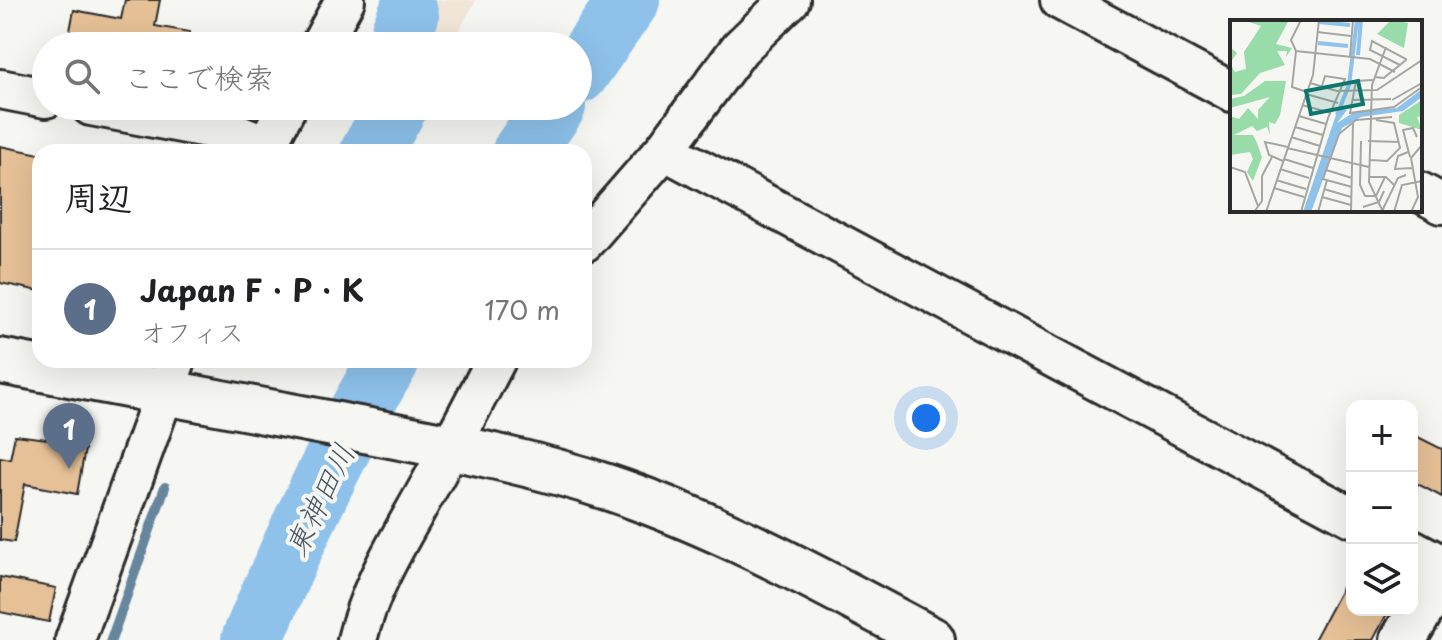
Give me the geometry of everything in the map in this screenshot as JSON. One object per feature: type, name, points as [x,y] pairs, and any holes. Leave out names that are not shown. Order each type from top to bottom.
[{"type":"street","points":[[328,32],[345,0]]},
{"type":"street","points":[[592,233],[664,150],[740,48],[790,0]]},
{"type":"street","points":[[1060,0],[1230,91]]},
{"type":"street","points":[[0,89],[32,95]]},
{"type":"street","points":[[165,120],[239,134],[256,144]]},
{"type":"street","points":[[267,144],[280,120]]},
{"type":"street","points":[[664,150],[1346,514]]},
{"type":"street","points":[[1422,193],[1442,204]]},
{"type":"street","points":[[0,361],[32,364]]},
{"type":"street","points":[[79,368],[169,376],[292,417],[437,444],[557,472],[661,506],[761,549],[932,640]]},
{"type":"street","points":[[357,640],[369,597],[437,444],[490,368]]},
{"type":"street","points":[[75,640],[169,376]]},
{"type":"street","points":[[1418,552],[1442,565]]},
{"type":"street","points":[[1425,624],[1442,574]]},
{"type":"shaded area","points":[[390,0],[476,0],[458,32],[441,32],[400,9],[394,19],[383,13]]},
{"type":"building","points":[[125,0],[160,0],[155,26],[190,32],[70,32],[74,10],[121,19]]},
{"type":"building","points":[[0,146],[32,152],[32,289],[0,283]]},
{"type":"building","points":[[15,435],[64,441],[63,444],[85,449],[77,494],[25,484],[14,542],[0,540],[0,457],[10,459]]},
{"type":"building","points":[[1418,437],[1442,449],[1442,497],[1418,484]]},
{"type":"building","points":[[0,577],[56,588],[49,622],[0,612]]},
{"type":"building","points":[[1346,580],[1346,616],[1386,616],[1373,640],[1314,640]]},
{"type":"waterway","name":"東神田川","points":[[592,53],[629,0]]},
{"type":"waterway","points":[[402,32],[408,16]]},
{"type":"waterway","points":[[376,144],[389,120]]},
{"type":"waterway","name":"東神田川","points":[[529,144],[545,120]]},
{"type":"waterway","name":"東神田川","points":[[252,640],[316,497],[385,368]]},
{"type":"waterway","points":[[111,640],[165,487]]},
{"type":"place","name":"Japan F・P・K","points":[[69,469]]}]
